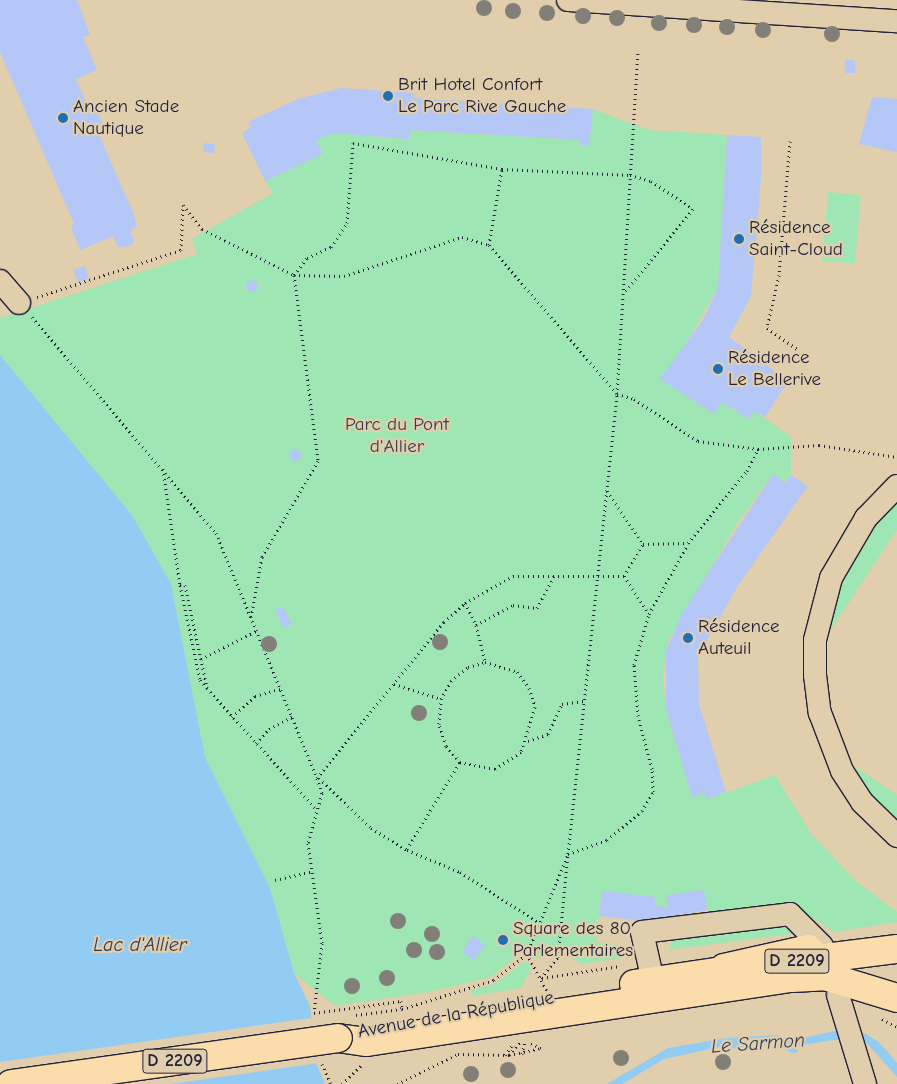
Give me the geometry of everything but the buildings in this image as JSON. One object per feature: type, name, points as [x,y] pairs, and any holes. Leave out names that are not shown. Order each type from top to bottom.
[{"type":"main road","points":[[697,974],[822,946],[897,936]]},
{"type":"main road","name":"Avenue de la République","points":[[341,1028],[364,1028],[697,974],[897,949]]},
{"type":"main road","name":"Avenue de la République","points":[[341,1028],[367,1042],[750,985],[825,976],[897,998]]},
{"type":"main road","name":"Avenue de la République","points":[[750,985],[897,1016]]},
{"type":"main road","name":"D 2209","points":[[11,1084],[341,1028]]},
{"type":"street","points":[[568,0],[642,2],[897,22]]},
{"type":"street","points":[[0,281],[18,302]]},
{"type":"street","points":[[897,486],[866,518],[831,578],[815,640],[815,675],[820,713],[842,772],[862,802],[897,836]]},
{"type":"street","points":[[652,981],[642,932],[790,914],[822,946]]},
{"type":"street","points":[[841,1004],[857,1051],[865,1084]]},
{"type":"path","points":[[541,978],[558,957],[607,491],[617,394],[638,52]]},
{"type":"path","points":[[790,141],[779,276],[766,328],[798,350]]},
{"type":"path","points":[[251,618],[262,558],[318,461],[294,275],[307,258],[331,247],[347,223],[353,143],[502,169],[630,175],[651,181],[693,209],[623,294]]},
{"type":"path","points":[[489,245],[502,169]]},
{"type":"path","points":[[402,1009],[401,1001],[314,1013],[322,943],[314,872],[308,843],[322,793],[216,533],[163,468],[18,302],[181,250],[183,205],[202,229],[294,275],[344,276],[462,237],[489,245],[617,394],[634,400],[698,441],[758,449],[819,445],[897,457]]},
{"type":"path","points":[[341,1028],[494,980],[527,954],[538,922],[568,854],[607,840],[642,811],[653,792],[652,769],[638,716],[634,665],[649,614],[688,543],[747,471],[758,449]]},
{"type":"path","points":[[163,468],[180,584],[200,680],[317,811]]},
{"type":"path","points":[[607,491],[643,544]]},
{"type":"path","points":[[643,544],[688,543]]},
{"type":"path","points":[[624,576],[643,544]]},
{"type":"path","points":[[317,778],[394,684],[465,604],[513,576],[624,576]]},
{"type":"path","points":[[476,625],[513,605],[537,608],[554,576]]},
{"type":"path","points":[[624,576],[649,614]]},
{"type":"path","points":[[180,584],[185,585],[207,688]]},
{"type":"path","points":[[465,604],[476,625],[485,662]]},
{"type":"path","points":[[200,659],[256,631]]},
{"type":"path","points":[[485,662],[517,672],[529,688],[535,707],[528,741],[509,763],[495,769],[460,762],[446,746],[439,724],[440,699],[457,676],[485,662]]},
{"type":"path","points":[[394,684],[440,699]]},
{"type":"path","points":[[232,717],[255,696],[280,690]]},
{"type":"path","points":[[528,741],[548,734],[562,704],[584,701]]},
{"type":"path","points":[[256,743],[292,717]]},
{"type":"path","points":[[407,850],[460,762]]},
{"type":"path","points":[[317,778],[371,828],[407,850],[460,872],[538,922]]},
{"type":"path","points":[[275,880],[314,872]]},
{"type":"path","points":[[527,954],[548,994]]},
{"type":"path","points":[[509,1055],[519,1047],[522,1032],[525,1041],[522,1054]]},
{"type":"path","points":[[397,1084],[465,1052],[509,1055],[522,1054],[542,1048],[525,1041]]},
{"type":"path","points":[[342,1084],[366,1062],[366,1057]]},
{"type":"path","points":[[322,1063],[331,1084]]},
{"type":"green space","name":"Parc du Pont d'Allier","points":[[593,109],[648,130],[727,135],[718,287],[680,355],[661,379],[714,414],[722,402],[748,419],[755,411],[791,437],[791,475],[786,483],[773,474],[738,522],[668,641],[663,677],[666,710],[692,796],[705,793],[708,799],[775,775],[812,835],[856,881],[897,912],[897,922],[834,932],[799,909],[709,918],[703,890],[666,896],[668,907],[655,906],[654,897],[602,891],[596,942],[627,946],[631,957],[581,964],[566,954],[534,959],[524,950],[491,977],[429,992],[335,1006],[294,973],[270,888],[205,757],[171,584],[132,515],[0,355],[0,318],[197,254],[192,239],[273,193],[265,181],[322,154],[316,140],[334,133],[409,139],[411,130],[580,140],[580,145],[589,146]]},
{"type":"green space","points":[[828,192],[861,195],[855,264],[822,261]]},
{"type":"green space","points":[[897,498],[897,530],[826,637],[834,593],[856,548]]},
{"type":"green space","points":[[852,765],[897,795],[897,822],[869,792]]},
{"type":"green space","points":[[786,922],[799,933],[668,950],[673,938]]},
{"type":"green space","points":[[525,961],[532,967],[521,988],[472,996],[471,990],[495,984]]},
{"type":"water","name":"Lac d'Allier","points":[[0,355],[132,515],[171,584],[205,757],[270,888],[294,973],[310,1006],[316,1063],[325,1084],[0,1084]]},
{"type":"water","name":"Le Sarmon","points":[[835,1031],[864,1033],[879,1042],[897,1063],[897,1077],[865,1041],[834,1040],[796,1046],[798,1052],[792,1053],[773,1044],[745,1050],[723,1046],[664,1059],[622,1084],[607,1084],[668,1048],[727,1038],[778,1035],[793,1040]]},
{"type":"pier","points":[[311,1018],[319,1063],[170,1084],[0,1084],[0,1062]]},
{"type":"place","name":"Brit Hotel Confort Le Parc Rive Gauche","points":[[388,96]]},
{"type":"place","name":"Ancien Stade Nautique","points":[[63,118]]},
{"type":"place","name":"Résidence Saint-Cloud","points":[[739,239]]},
{"type":"place","name":"Résidence Le Bellerive","points":[[718,369]]},
{"type":"place","name":"Résidence Auteuil","points":[[688,638]]},
{"type":"place","name":"Square des 80 Parlementaires","points":[[503,940]]}]
